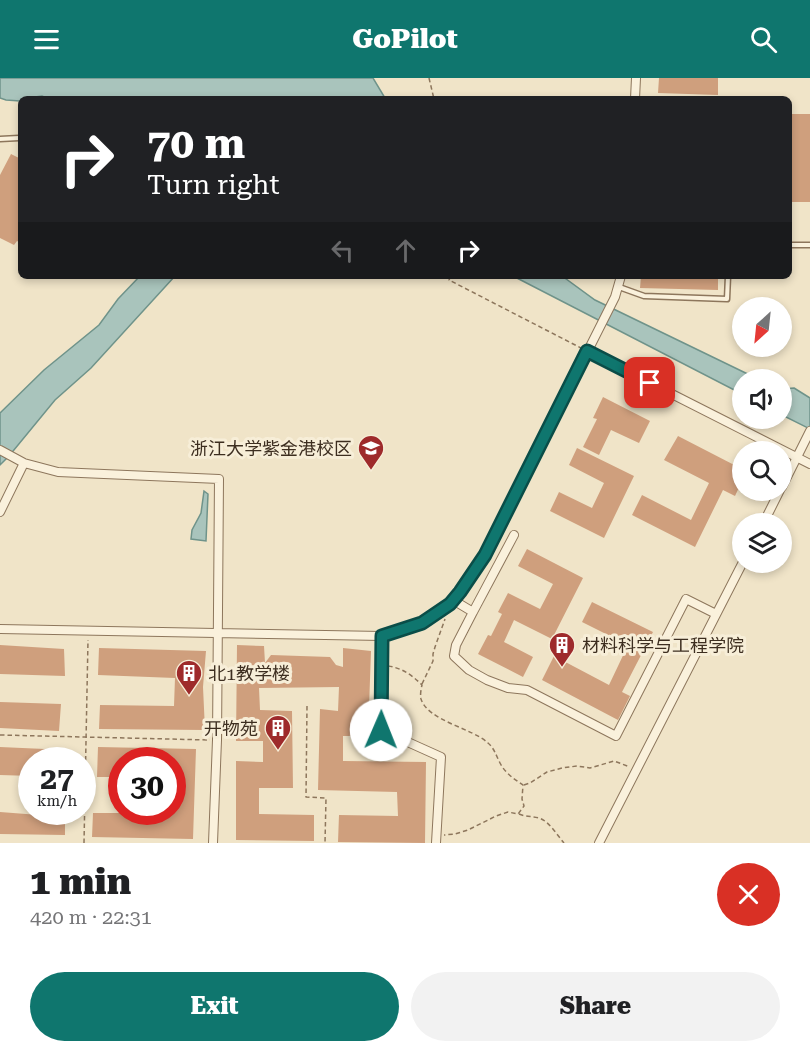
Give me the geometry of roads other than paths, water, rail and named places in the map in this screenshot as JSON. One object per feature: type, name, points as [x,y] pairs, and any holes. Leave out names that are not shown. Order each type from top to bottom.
[{"type":"street","points":[[635,96],[636,78]]},
{"type":"street","points":[[0,629],[382,636],[422,623],[453,600],[485,555],[615,297],[620,279]]},
{"type":"street","points":[[587,351],[810,464]]},
{"type":"street","points":[[792,467],[810,432]]},
{"type":"street","points":[[0,450],[21,462],[58,472],[219,479],[217,740],[213,843]]},
{"type":"street","points":[[0,512],[21,462]]},
{"type":"street","points":[[514,536],[456,645],[454,656],[469,670],[508,688],[527,690],[616,736],[686,599],[716,614]]},
{"type":"street","points":[[599,843],[737,573]]},
{"type":"street","points":[[453,600],[473,612]]},
{"type":"street","points":[[382,636],[381,730],[441,757],[436,839]]},
{"type":"lane","points":[[0,139],[18,138]]},
{"type":"lane","points":[[792,245],[810,245]]},
{"type":"lane","points":[[619,286],[644,296],[727,299],[728,279]]},
{"type":"water","points":[[0,78],[373,78],[384,96],[18,96],[18,101],[0,98]]},
{"type":"water","points":[[137,279],[172,279],[91,368],[55,400],[0,465],[0,413],[44,370],[99,325],[118,299]]},
{"type":"water","points":[[519,279],[566,279],[595,300],[737,369],[732,369],[732,389]]},
{"type":"water","points":[[792,388],[810,398],[810,429],[792,420]]},
{"type":"water","points":[[204,491],[208,494],[206,541],[191,539],[192,530],[201,513]]},
{"type":"place","name":"浙江大学紫金港校区","points":[[371,471]]},
{"type":"place","name":"材料科学与工程学院","points":[[562,668]]},
{"type":"place","name":"北1教学楼","points":[[189,696]]},
{"type":"place","name":"开物苑","points":[[278,751]]}]
